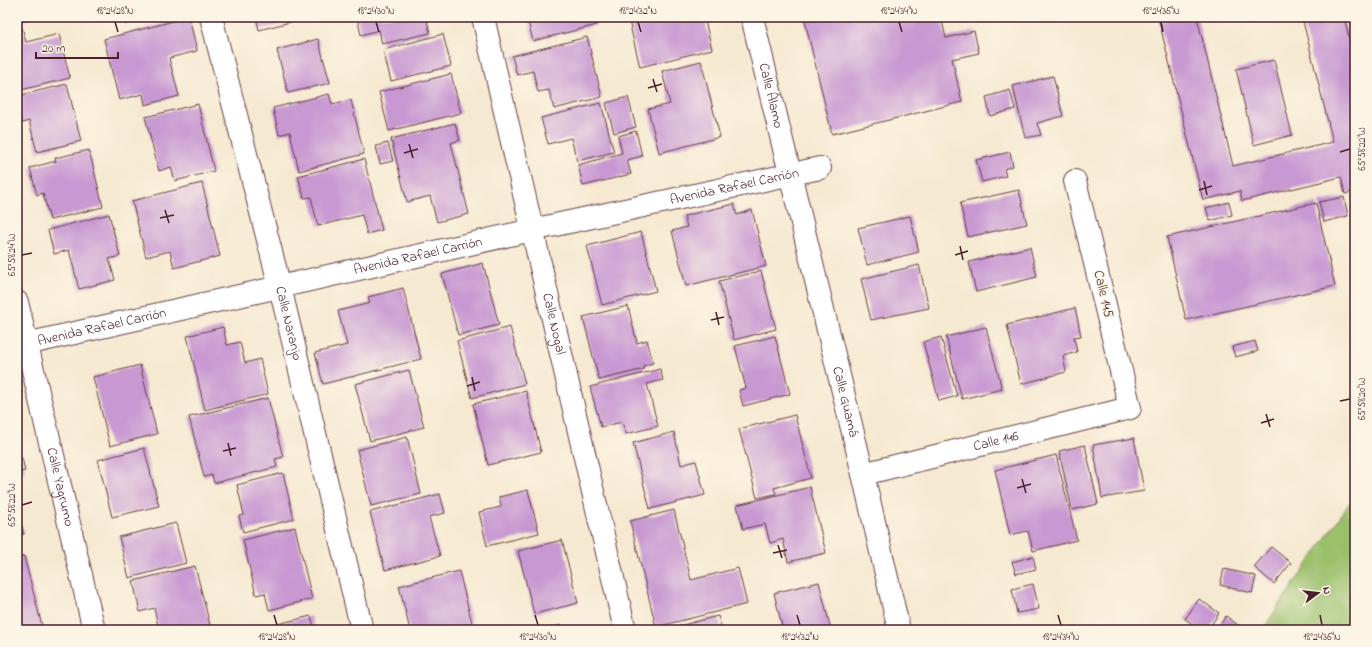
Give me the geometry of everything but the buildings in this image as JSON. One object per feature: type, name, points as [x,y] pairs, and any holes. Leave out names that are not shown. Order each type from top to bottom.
[{"type":"street","name":"Calle Naranjo","points":[[211,17],[280,287],[362,630]]},
{"type":"street","name":"Calle Nogal","points":[[483,17],[625,630]]},
{"type":"street","name":"Calle Álamo","points":[[752,17],[790,174]]},
{"type":"street","name":"Avenida Rafael Carrión","points":[[22,345],[532,230],[820,168]]},
{"type":"street","name":"Calle Guamá","points":[[790,174],[863,474],[899,630]]},
{"type":"street","name":"Calle 145","points":[[1075,181],[1130,408]]},
{"type":"street","name":"Calle Yagrumo","points":[[17,302],[22,345],[94,630]]},
{"type":"street","name":"Calle 146","points":[[863,474],[1130,408]]},
{"type":"green space","points":[[1355,495],[1355,630],[1262,630]]}]
